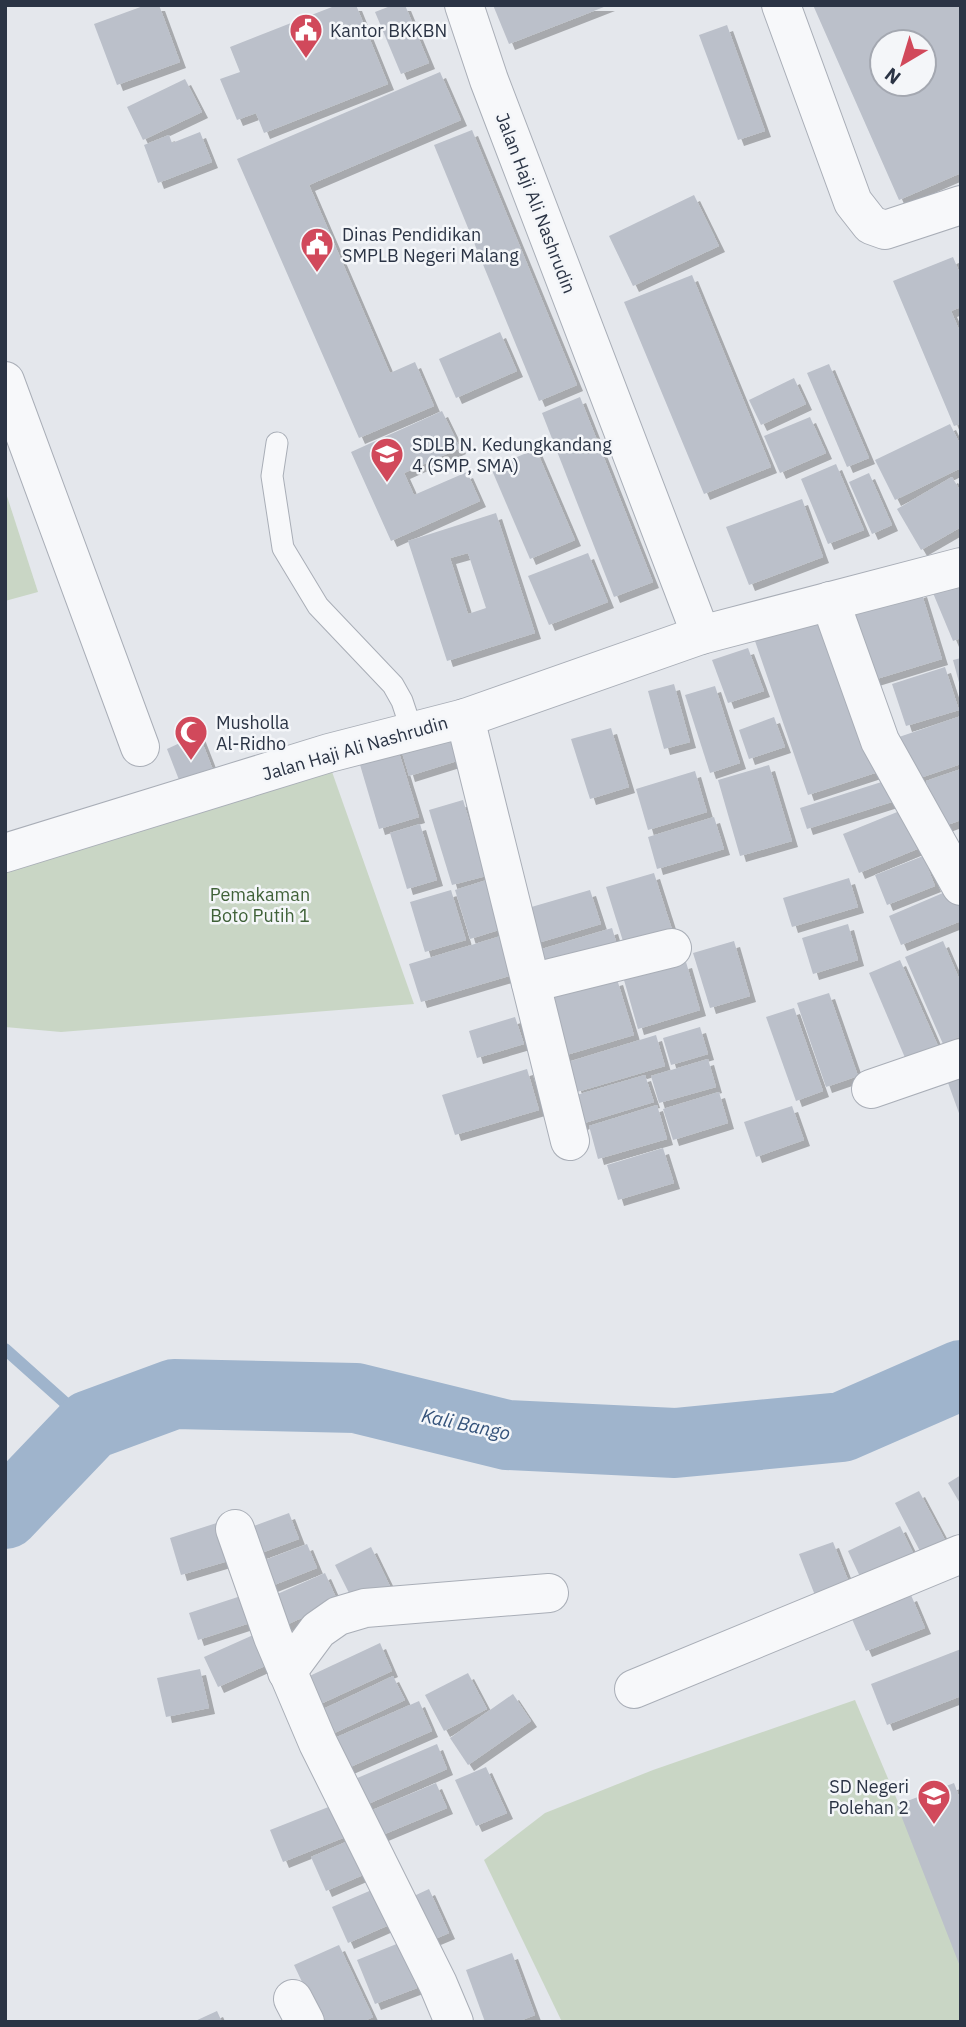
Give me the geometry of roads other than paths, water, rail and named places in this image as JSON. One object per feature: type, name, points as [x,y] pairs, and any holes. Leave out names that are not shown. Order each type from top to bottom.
[{"type":"street","name":"Jalan Haji Ali Nashrudin","points":[[464,5],[489,80],[701,635]]},
{"type":"street","points":[[781,5],[853,202],[871,225],[885,230],[961,205]]},
{"type":"street","points":[[5,381],[140,747]]},
{"type":"street","name":"Jalan Haji Ali Nashrudin","points":[[5,853],[329,753],[465,718],[701,635],[961,567]]},
{"type":"street","points":[[830,601],[880,741],[961,886]]},
{"type":"street","points":[[465,718],[570,1141]]},
{"type":"street","points":[[531,983],[672,948]]},
{"type":"street","points":[[871,1088],[961,1058]]},
{"type":"street","points":[[235,1529],[318,1743],[438,1984],[454,2022]]},
{"type":"street","points":[[634,1689],[961,1554]]},
{"type":"street","points":[[288,1671],[318,1630],[338,1616],[365,1608],[548,1593]]},
{"type":"lane","points":[[277,443],[272,476],[283,548],[318,606],[393,685],[402,701],[412,731]]},
{"type":"waterway","points":[[5,1349],[90,1425]]},
{"type":"waterway","name":"Kali Bango","points":[[5,1514],[90,1425],[174,1394],[356,1398],[507,1435],[675,1443],[842,1427],[961,1375]]},
{"type":"place","name":"Kantor BKKBN","points":[[306,60]]},
{"type":"place","name":"Dinas Pendidikan SMPLB Negeri Malang","points":[[317,274]]},
{"type":"place","name":"SDLB N. Kedungkandang 4 (SMP, SMA)","points":[[387,484]]},
{"type":"place","name":"Musholla Al-Ridho","points":[[191,762]]},
{"type":"place","name":"SD Negeri Polehan 2","points":[[934,1826]]},
{"type":"park label","name":"Pemakaman Boto Putih 1","points":[[260,904]]}]
